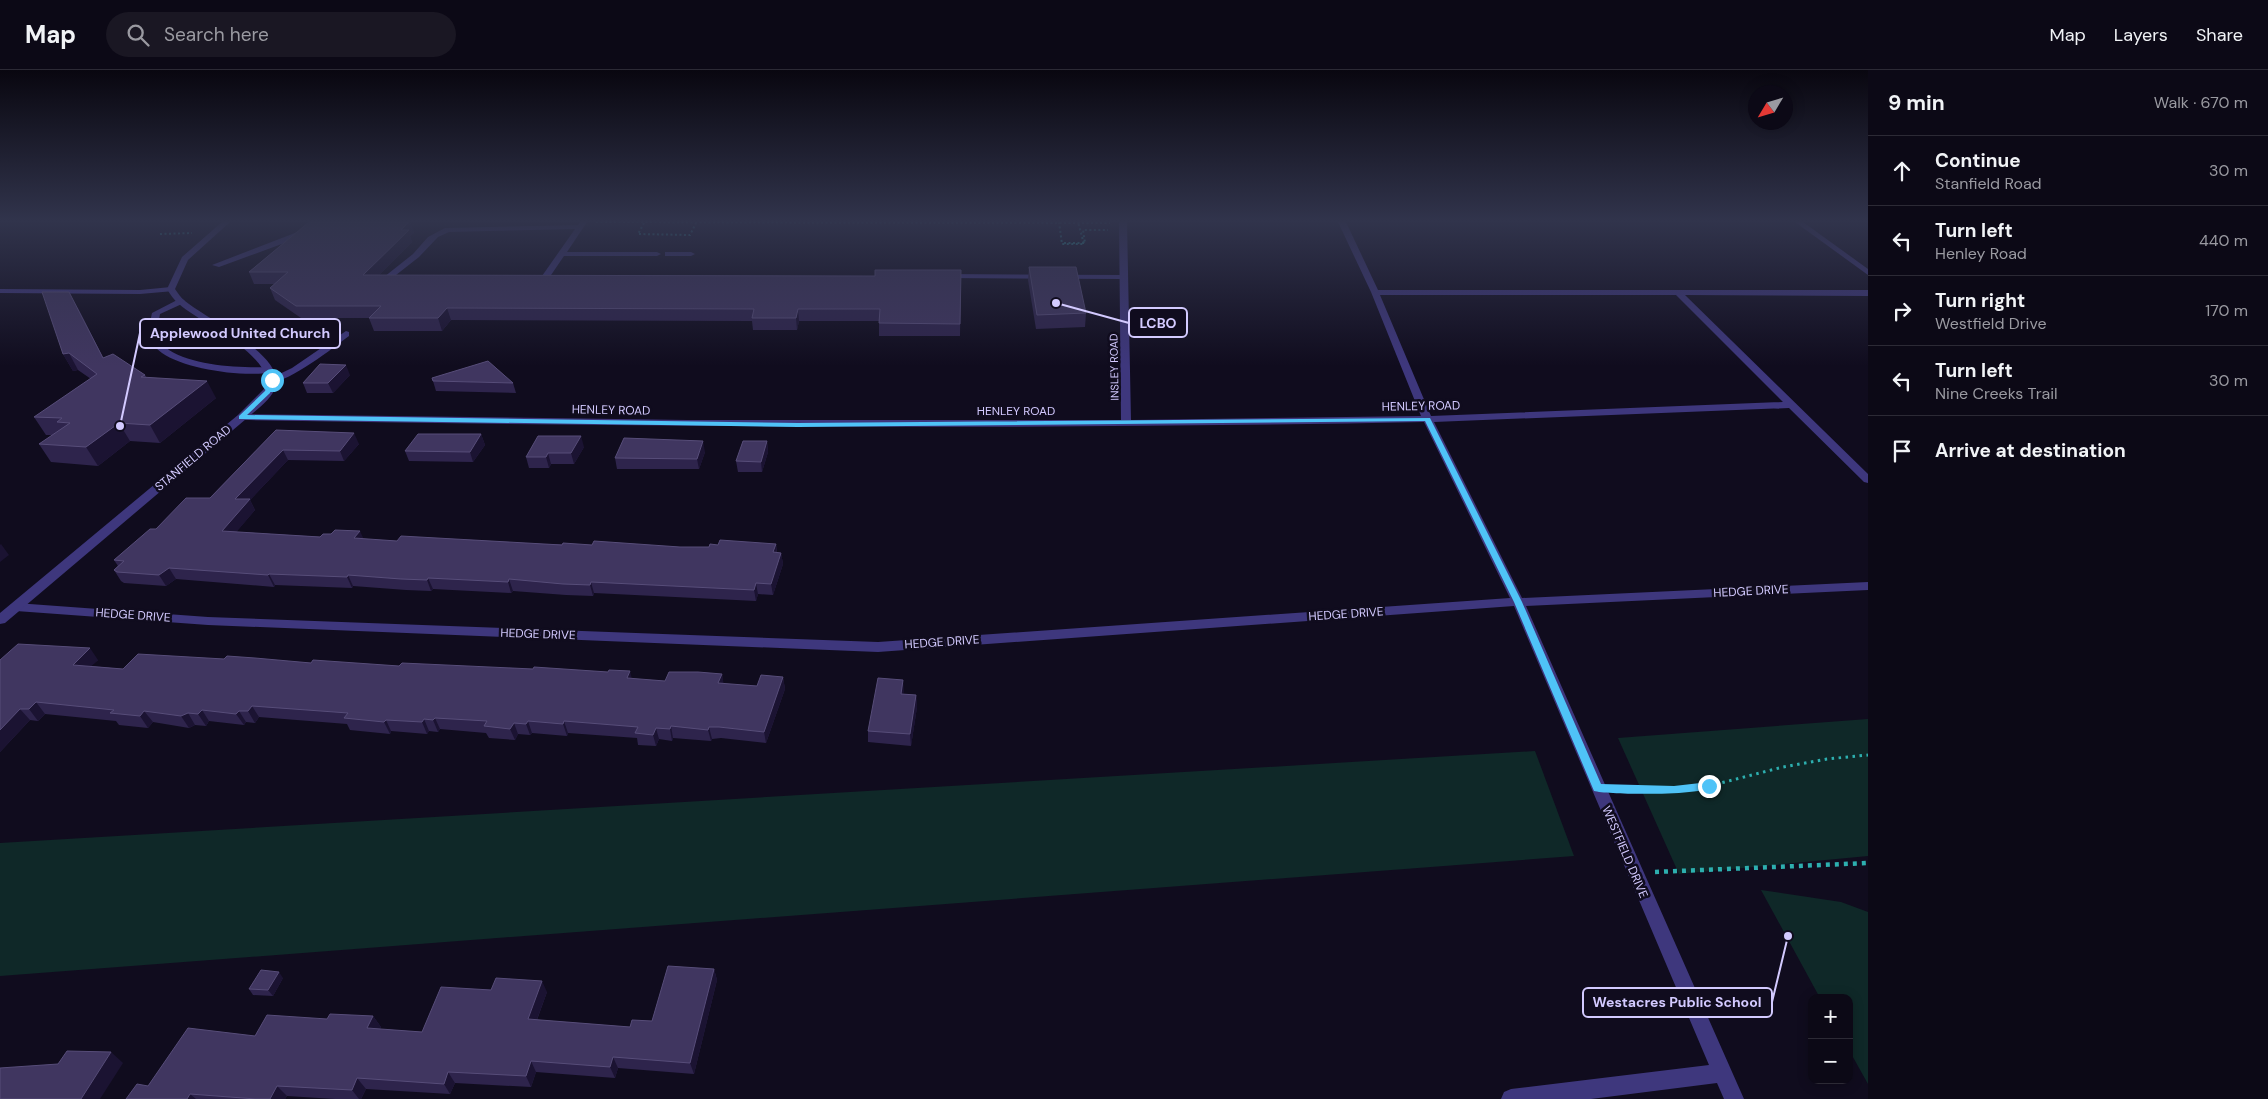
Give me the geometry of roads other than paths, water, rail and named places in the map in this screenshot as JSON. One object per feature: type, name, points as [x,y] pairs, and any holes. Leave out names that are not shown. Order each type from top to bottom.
[{"type":"street","points":[[171,289],[180,270]]},
{"type":"street","points":[[396,270],[388,277],[412,277]]},
{"type":"street","points":[[547,276],[551,270]]},
{"type":"street","name":"INSLEY ROAD","points":[[1124,270],[1126,422]]},
{"type":"street","name":"WESTFIELD DRIVE","points":[[1364,270],[1427,419],[1518,602],[1634,873],[1734,1099]]},
{"type":"street","points":[[931,275],[1124,277]]},
{"type":"street","points":[[0,292],[140,292],[171,289]]},
{"type":"street","points":[[171,289],[181,301],[256,354],[269,370],[272,380],[295,370],[346,334]]},
{"type":"street","points":[[1374,292],[1868,293]]},
{"type":"street","points":[[1679,294],[1868,480]]},
{"type":"street","points":[[181,301],[156,313],[151,336],[166,352],[220,368],[253,371],[269,370]]},
{"type":"street","name":"STANFIELD ROAD","points":[[0,620],[242,417],[268,391],[272,380]]},
{"type":"street","name":"HENLEY ROAD","points":[[242,417],[798,425],[1427,419],[1790,405]]},
{"type":"street","name":"HEDGE DRIVE","points":[[16,607],[208,621],[878,647],[1518,602],[1868,586]]},
{"type":"street","points":[[1511,1099],[1723,1074]]},
{"type":"place","name":"LCBO","points":[[1056,303]]},
{"type":"place","name":"Applewood United Church","points":[[120,426]]},
{"type":"place","name":"Westacres Public School","points":[[1788,936]]}]
